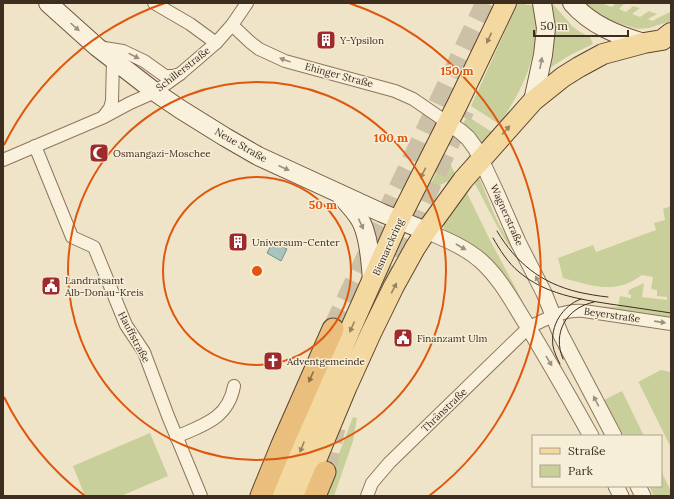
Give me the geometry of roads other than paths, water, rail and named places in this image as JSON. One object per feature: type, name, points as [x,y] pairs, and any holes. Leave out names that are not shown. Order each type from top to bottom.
[{"type":"highway","points":[[261,496],[333,328]]},
{"type":"highway","points":[[315,496],[325,472]]},
{"type":"main road","name":"Neue Straße","points":[[48,3],[113,60],[180,109],[258,156],[399,220]]},
{"type":"main road","name":"Bismarckring","points":[[282,496],[350,330],[399,220],[506,3]]},
{"type":"main road","points":[[532,101],[543,55],[546,28],[542,3]]},
{"type":"main road","points":[[572,3],[589,19],[622,36],[662,39]]},
{"type":"main road","points":[[301,496],[371,333],[410,258],[426,231],[463,180],[532,101],[563,77],[603,54],[662,39]]},
{"type":"main road","points":[[338,193],[360,219],[370,257],[372,282]]},
{"type":"main road","points":[[399,220],[426,231]]},
{"type":"street","points":[[154,3],[190,24],[216,43]]},
{"type":"street","name":"Schillerstraße","points":[[3,160],[104,117],[135,100],[155,92],[180,74],[216,43],[232,25],[247,3]]},
{"type":"street","name":"Ehinger Straße","points":[[232,25],[259,49],[285,61],[394,91],[414,99],[448,123]]},
{"type":"street","points":[[97,47],[123,50],[144,61],[164,76],[180,74]]},
{"type":"street","points":[[104,117],[110,108],[112,101],[113,60]]},
{"type":"street","name":"Wagnerstraße","points":[[448,123],[468,138],[476,149],[571,354],[613,435]]},
{"type":"street","name":"Hauffstraße","points":[[36,146],[72,237],[94,247],[126,324],[144,352],[201,496]]},
{"type":"street","points":[[426,231],[461,247],[480,260],[500,281],[553,368],[590,435]]},
{"type":"street","name":"Beyerstraße","points":[[553,316],[570,311],[579,311],[671,324]]},
{"type":"street","points":[[528,328],[553,316]]},
{"type":"street","name":"Thränstraße","points":[[367,496],[372,483],[389,463],[528,328]]},
{"type":"street","points":[[176,436],[209,423],[215,418],[228,404],[234,386]]},
{"type":"street","points":[[616,487],[621,496]]},
{"type":"street","points":[[638,487],[643,496]]},
{"type":"water","points":[[273,242],[287,249],[281,261],[267,253]]},
{"type":"tunnel","points":[[333,329],[486,3]]},
{"type":"tunnel","points":[[385,286],[464,110]]},
{"type":"tunnel","points":[[325,472],[335,428]]},
{"type":"tram line","points":[[497,231],[512,253],[541,277],[552,283],[581,293],[608,297]]},
{"type":"tram line","points":[[493,238],[511,265],[540,286],[562,294],[586,300],[671,313]]},
{"type":"tram line","points":[[560,364],[553,346],[553,331],[559,318],[568,306],[581,299]]},
{"type":"tram line","points":[[563,359],[559,340],[564,323],[576,310],[584,305],[594,302]]},
{"type":"place","name":"Y-Ypsilon","points":[[326,40]]},
{"type":"place","name":"Osmangazi-Moschee","points":[[99,153]]},
{"type":"place","name":"Universum-Center","points":[[238,242]]},
{"type":"place","name":"Landratsamt Alb-Donau-Kreis","points":[[51,286]]},
{"type":"place","name":"Finanzamt Ulm","points":[[403,338]]},
{"type":"place","name":"Adventgemeinde","points":[[273,361]]}]
